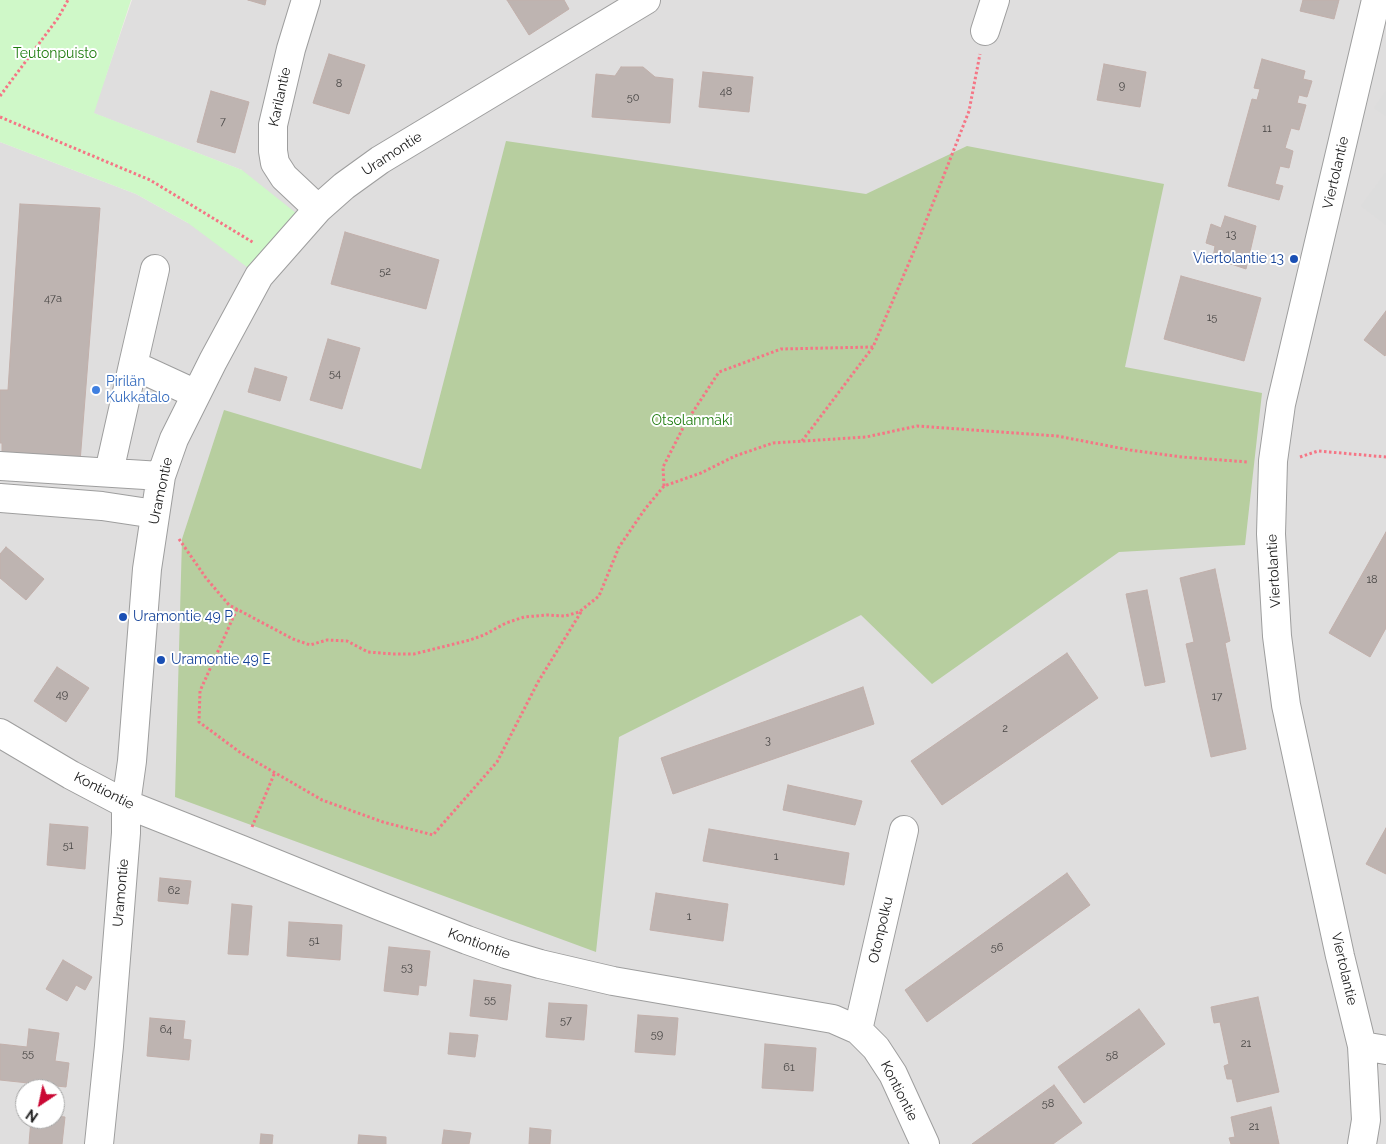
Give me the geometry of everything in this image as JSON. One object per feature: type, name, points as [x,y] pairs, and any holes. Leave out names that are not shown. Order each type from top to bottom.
[{"type":"street","name":"Karilantie","points":[[306,0],[291,49],[273,125],[273,151],[275,163],[284,177],[318,209]]},
{"type":"street","name":"Uramontie","points":[[99,1144],[109,1046],[126,833],[126,804],[132,761],[147,569],[161,476],[174,439],[259,276],[300,227],[318,209],[344,186],[380,160],[646,0]]},
{"type":"street","points":[[984,32],[995,0]]},
{"type":"street","name":"Viertolantie","points":[[1362,1144],[1374,1048],[1340,956],[1286,705],[1277,636],[1271,534],[1272,465],[1281,404],[1376,0]]},
{"type":"street","points":[[109,472],[155,269]]},
{"type":"street","points":[[133,365],[196,394]]},
{"type":"street","points":[[0,466],[161,476]]},
{"type":"street","points":[[0,498],[102,506],[155,514]]},
{"type":"street","name":"Kontiontie","points":[[0,733],[71,775],[126,804],[380,906],[506,954],[613,981],[833,1019],[858,1030],[876,1048],[893,1074],[925,1144]]},
{"type":"street","name":"Otonpolku","points":[[858,1030],[904,830]]},
{"type":"path","points":[[0,96],[58,18],[68,0]]},
{"type":"path","points":[[802,441],[873,347],[968,111],[984,32]]},
{"type":"path","points":[[0,117],[150,180],[276,257]]},
{"type":"path","points":[[664,486],[663,467],[685,424],[719,372],[781,349],[873,347]]},
{"type":"path","points":[[176,534],[206,578],[230,605],[293,639],[310,645],[328,640],[347,640],[368,652],[414,654],[470,640],[506,623],[524,617],[565,616],[580,612],[600,596],[619,547],[645,509],[664,486],[701,473],[735,456],[773,443],[866,437],[917,426],[1057,436],[1130,450],[1272,465],[1318,452],[1386,457]]},
{"type":"path","points":[[237,609],[200,690],[199,722],[242,753],[322,800],[383,822],[433,835],[497,762],[538,682],[582,610]]},
{"type":"path","points":[[250,832],[275,772]]},
{"type":"shaded area","points":[[132,0],[1386,0],[1386,1144],[0,1144],[0,142],[136,194],[188,223],[242,170],[93,113]]},
{"type":"shaded area","points":[[1386,91],[1386,116],[1374,108]]},
{"type":"shaded area","points":[[1386,172],[1386,225],[1361,206]]},
{"type":"green space","name":"Teutonpuisto","points":[[0,0],[131,0],[94,113],[242,170],[306,221],[259,276],[188,223],[136,194],[0,142]]},
{"type":"green space","name":"Otsolanmäki","points":[[506,141],[866,194],[967,146],[1164,184],[1125,367],[1262,393],[1245,545],[1119,552],[932,684],[861,615],[619,737],[596,952],[175,797],[182,539],[224,410],[421,469]]},
{"type":"building","points":[[248,0],[266,0],[265,5]]},
{"type":"building","points":[[507,0],[564,0],[569,9],[529,35]]},
{"type":"building","points":[[1303,0],[1339,0],[1334,19],[1300,11]]},
{"type":"building","points":[[329,54],[365,65],[349,114],[313,103]]},
{"type":"building","points":[[1262,59],[1305,71],[1303,79],[1312,81],[1307,97],[1299,95],[1297,103],[1306,105],[1299,130],[1291,128],[1285,148],[1293,151],[1289,168],[1280,166],[1275,184],[1283,186],[1279,200],[1228,186],[1252,99],[1257,100],[1260,89],[1254,88]]},
{"type":"building","points":[[1104,64],[1146,72],[1140,107],[1097,100]]},
{"type":"building","points":[[621,67],[643,67],[655,77],[673,79],[670,123],[592,117],[596,74],[615,76]]},
{"type":"building","points":[[703,72],[753,77],[749,112],[699,107]]},
{"type":"building","points":[[211,91],[249,102],[235,153],[197,142]]},
{"type":"building","points":[[20,204],[100,208],[80,462],[2,454],[2,443],[0,443],[0,390],[8,390]]},
{"type":"building","points":[[1225,216],[1256,226],[1246,269],[1213,258],[1215,246],[1206,243],[1211,224],[1221,228]]},
{"type":"building","points":[[345,232],[439,260],[426,309],[331,284]]},
{"type":"building","points":[[1181,276],[1261,298],[1244,361],[1164,339]]},
{"type":"building","points":[[1386,311],[1386,354],[1385,356],[1364,340]]},
{"type":"building","points":[[328,339],[360,348],[342,409],[310,400]]},
{"type":"building","points":[[255,368],[287,377],[280,401],[248,392]]},
{"type":"building","points":[[1386,532],[1386,628],[1370,657],[1329,633]]},
{"type":"building","points":[[6,547],[44,579],[26,600],[0,578],[0,554]]},
{"type":"building","points":[[1215,569],[1230,641],[1225,643],[1246,749],[1211,757],[1186,644],[1194,642],[1180,578]]},
{"type":"building","points":[[1147,590],[1165,682],[1145,686],[1126,594]]},
{"type":"building","points":[[1067,653],[1098,698],[942,805],[911,761]]},
{"type":"building","points":[[57,667],[89,688],[66,722],[34,701]]},
{"type":"building","points":[[863,687],[874,724],[673,794],[661,758]]},
{"type":"building","points":[[788,785],[862,801],[855,825],[783,810]]},
{"type":"building","points":[[50,824],[88,827],[85,869],[47,865]]},
{"type":"building","points":[[1386,828],[1386,874],[1366,864]]},
{"type":"building","points":[[709,829],[849,853],[844,885],[703,861]]},
{"type":"building","points":[[1067,873],[1090,905],[927,1022],[905,990]]},
{"type":"building","points":[[160,878],[191,881],[188,904],[158,901]]},
{"type":"building","points":[[656,893],[728,904],[723,941],[650,930]]},
{"type":"building","points":[[232,904],[252,906],[248,955],[228,954]]},
{"type":"building","points":[[289,922],[342,925],[340,960],[287,956]]},
{"type":"building","points":[[389,947],[430,951],[426,986],[419,985],[418,995],[384,991]]},
{"type":"building","points":[[63,960],[92,977],[85,990],[76,985],[67,1001],[46,989]]},
{"type":"building","points":[[474,980],[511,985],[507,1020],[470,1016]]},
{"type":"building","points":[[1258,997],[1279,1092],[1237,1102],[1232,1079],[1227,1079],[1224,1066],[1229,1064],[1220,1022],[1214,1023],[1211,1007]]},
{"type":"building","points":[[549,1003],[587,1005],[584,1040],[546,1037]]},
{"type":"building","points":[[1139,1009],[1165,1044],[1084,1103],[1058,1067]]},
{"type":"building","points":[[638,1015],[678,1018],[675,1055],[635,1052]]},
{"type":"building","points":[[150,1018],[185,1021],[183,1039],[191,1040],[189,1060],[147,1056]]},
{"type":"building","points":[[29,1029],[59,1033],[55,1061],[69,1063],[66,1087],[65,1079],[15,1079],[15,1082],[0,1080],[0,1044],[27,1047]]},
{"type":"building","points":[[450,1033],[478,1035],[475,1057],[448,1054]]},
{"type":"building","points":[[765,1044],[816,1048],[813,1091],[762,1088]]},
{"type":"building","points":[[1054,1085],[1082,1123],[1053,1144],[972,1144]]},
{"type":"building","points":[[1271,1107],[1279,1144],[1231,1144],[1229,1138],[1235,1137],[1231,1117]]},
{"type":"building","points":[[530,1128],[551,1130],[550,1144],[529,1144]]},
{"type":"building","points":[[30,1129],[64,1129],[62,1144],[29,1144]]},
{"type":"building","points":[[444,1130],[471,1133],[469,1144],[442,1144]]},
{"type":"building","points":[[261,1134],[273,1135],[272,1144],[260,1144]]},
{"type":"building","points":[[359,1135],[386,1137],[386,1144],[358,1144]]},
{"type":"place","name":"Viertolantie 13","points":[[1294,259]]},
{"type":"place","name":"Pirilän Kukkatalo","points":[[96,390]]},
{"type":"place","name":"Uramontie 49 P","points":[[123,617]]},
{"type":"place","name":"Uramontie 49 E","points":[[161,660]]}]
